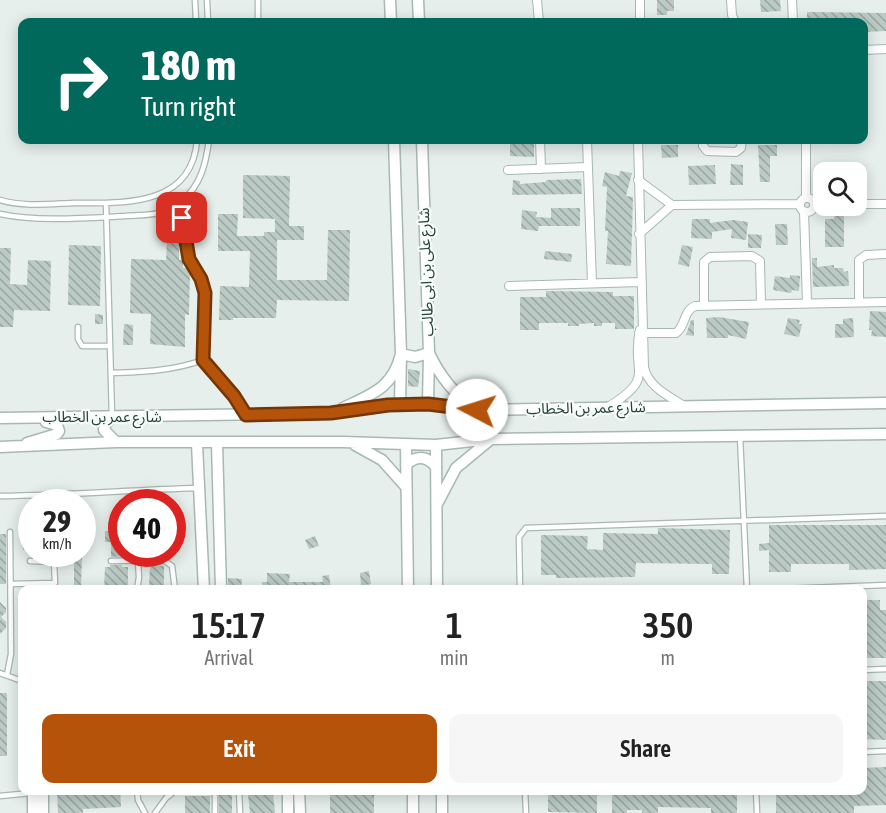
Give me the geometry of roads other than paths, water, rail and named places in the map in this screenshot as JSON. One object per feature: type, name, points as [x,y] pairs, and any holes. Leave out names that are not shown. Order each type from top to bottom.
[{"type":"street","points":[[390,0],[391,18]]},
{"type":"street","points":[[418,0],[419,18]]},
{"type":"street","points":[[537,0],[539,18]]},
{"type":"street","points":[[640,0],[640,18]]},
{"type":"street","points":[[732,0],[734,18]]},
{"type":"street","points":[[792,0],[793,18]]},
{"type":"street","points":[[868,50],[886,49]]},
{"type":"street","name":"شارع على بن ابى طالب","points":[[394,144],[401,354],[400,404]]},
{"type":"street","name":"شارع على بن ابى طالب","points":[[423,144],[429,353],[428,404]]},
{"type":"street","points":[[540,144],[541,169]]},
{"type":"street","points":[[587,144],[592,284]]},
{"type":"street","points":[[608,408],[634,387],[642,362],[638,144]]},
{"type":"street","points":[[703,144],[707,151],[736,152],[741,148],[742,144]]},
{"type":"street","points":[[806,144],[807,303]]},
{"type":"street","points":[[508,170],[588,167]]},
{"type":"street","points":[[638,180],[672,205],[813,204]]},
{"type":"street","points":[[867,204],[886,204]]},
{"type":"street","points":[[639,234],[672,205]]},
{"type":"street","points":[[859,302],[858,260],[866,255],[886,254]]},
{"type":"street","points":[[704,305],[705,260],[710,257],[731,256],[758,258],[761,304]]},
{"type":"street","points":[[509,286],[640,282]]},
{"type":"street","points":[[642,331],[676,333],[680,330],[691,307],[704,305],[886,302]]},
{"type":"street","points":[[331,413],[382,388],[392,378],[401,354],[415,357],[429,353],[446,383],[460,398],[477,410]]},
{"type":"street","points":[[642,362],[650,381],[684,406]]},
{"type":"street","name":"شارع عمر بن الخطاب","points":[[0,418],[331,413],[400,404],[428,404],[477,410],[886,403]]},
{"type":"street","points":[[112,417],[105,424],[104,430],[116,442]]},
{"type":"street","points":[[17,418],[54,423],[59,428],[57,434],[18,447]]},
{"type":"street","name":"شارع عمر بن الخطاب","points":[[0,447],[116,442],[197,444],[343,442],[436,445],[491,439],[886,434]]},
{"type":"street","points":[[436,507],[456,468],[491,439]]},
{"type":"street","points":[[343,442],[364,449],[382,460],[406,487]]},
{"type":"street","points":[[217,443],[221,585]]},
{"type":"street","points":[[197,444],[204,585]]},
{"type":"street","points":[[406,445],[408,585]]},
{"type":"street","points":[[436,445],[437,585]]},
{"type":"street","points":[[406,465],[413,459],[421,458],[429,460],[435,466]]},
{"type":"street","points":[[203,566],[220,566]]},
{"type":"street","points":[[33,813],[37,795]]},
{"type":"street","points":[[39,795],[43,813]]},
{"type":"street","points":[[288,795],[288,813]]},
{"type":"street","points":[[299,795],[300,813]]},
{"type":"street","points":[[413,795],[413,812]]},
{"type":"street","points":[[442,802],[449,813]]},
{"type":"lane","points":[[195,0],[196,18]]},
{"type":"lane","points":[[207,0],[208,18]]},
{"type":"lane","points":[[258,0],[258,18]]},
{"type":"lane","points":[[0,200],[13,204],[30,204],[145,200],[173,187],[184,176],[192,163],[196,144]]},
{"type":"lane","points":[[0,214],[29,217],[107,217],[166,211],[181,202],[201,176],[208,144]]},
{"type":"lane","points":[[181,202],[186,251],[203,284],[205,293],[203,360],[234,396],[246,415]]},
{"type":"lane","points":[[106,203],[112,417]]},
{"type":"lane","points":[[78,327],[78,339],[82,346],[110,346]]},
{"type":"lane","points":[[111,373],[160,371],[184,367],[203,360]]},
{"type":"lane","points":[[740,435],[747,585]]},
{"type":"lane","points":[[0,496],[199,488]]},
{"type":"lane","points":[[520,585],[519,537],[526,528],[886,516]]},
{"type":"lane","points":[[7,675],[11,654],[10,532]]},
{"type":"lane","points":[[10,584],[55,582],[54,567]]},
{"type":"lane","points":[[138,567],[138,585]]},
{"type":"lane","points":[[172,567],[174,585]]},
{"type":"lane","points":[[867,586],[886,585]]},
{"type":"lane","points":[[867,670],[886,669]]},
{"type":"lane","points":[[0,673],[18,679]]},
{"type":"lane","points":[[867,752],[886,751]]},
{"type":"lane","points":[[0,796],[18,794]]},
{"type":"lane","points":[[138,795],[145,813]]},
{"type":"lane","points":[[156,813],[170,795]]},
{"type":"lane","points":[[215,795],[215,813]]},
{"type":"lane","points":[[239,795],[240,813]]},
{"type":"lane","points":[[525,795],[526,813]]},
{"type":"lane","points":[[756,795],[757,813]]}]
